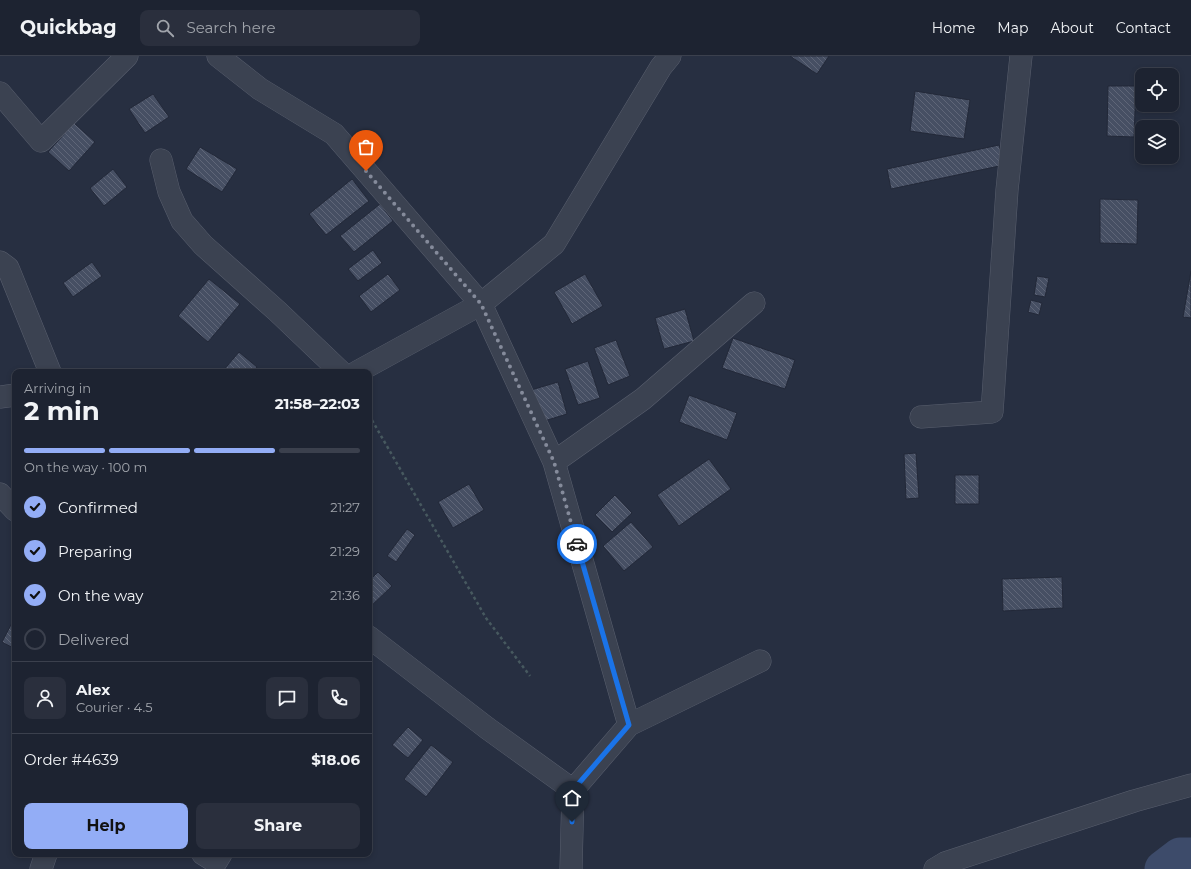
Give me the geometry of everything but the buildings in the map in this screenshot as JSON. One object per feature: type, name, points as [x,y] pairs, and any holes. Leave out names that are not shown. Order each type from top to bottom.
[{"type":"street","points":[[0,93],[40,141],[127,56]]},
{"type":"street","points":[[218,56],[260,89],[334,134],[481,304],[554,462],[629,725]]},
{"type":"street","points":[[362,369],[481,304],[554,244],[661,68],[670,56]]},
{"type":"street","points":[[921,417],[992,412],[1007,190],[1021,56]]},
{"type":"street","points":[[161,160],[169,192],[182,221],[187,227],[203,245],[277,311],[338,369]]},
{"type":"street","points":[[0,262],[8,268],[49,369]]},
{"type":"street","points":[[554,462],[643,399],[754,303]]},
{"type":"street","points":[[0,397],[12,395]]},
{"type":"street","points":[[0,494],[12,507]]},
{"type":"street","points":[[372,639],[487,728],[573,790]]},
{"type":"street","points":[[571,869],[573,790],[629,725],[760,661]]},
{"type":"street","points":[[935,869],[946,863],[1134,801],[1191,785]]},
{"type":"street","points":[[41,869],[45,857]]},
{"type":"street","points":[[208,857],[216,862],[219,857]]},
{"type":"path","points":[[372,420],[486,618],[530,676]]},
{"type":"waterway","points":[[1163,869],[1180,856],[1191,856]]},
{"type":"way so far","points":[[366,171],[481,304],[554,462],[577,544]]},
{"type":"route","points":[[572,822],[573,790],[629,725],[577,544]]}]
